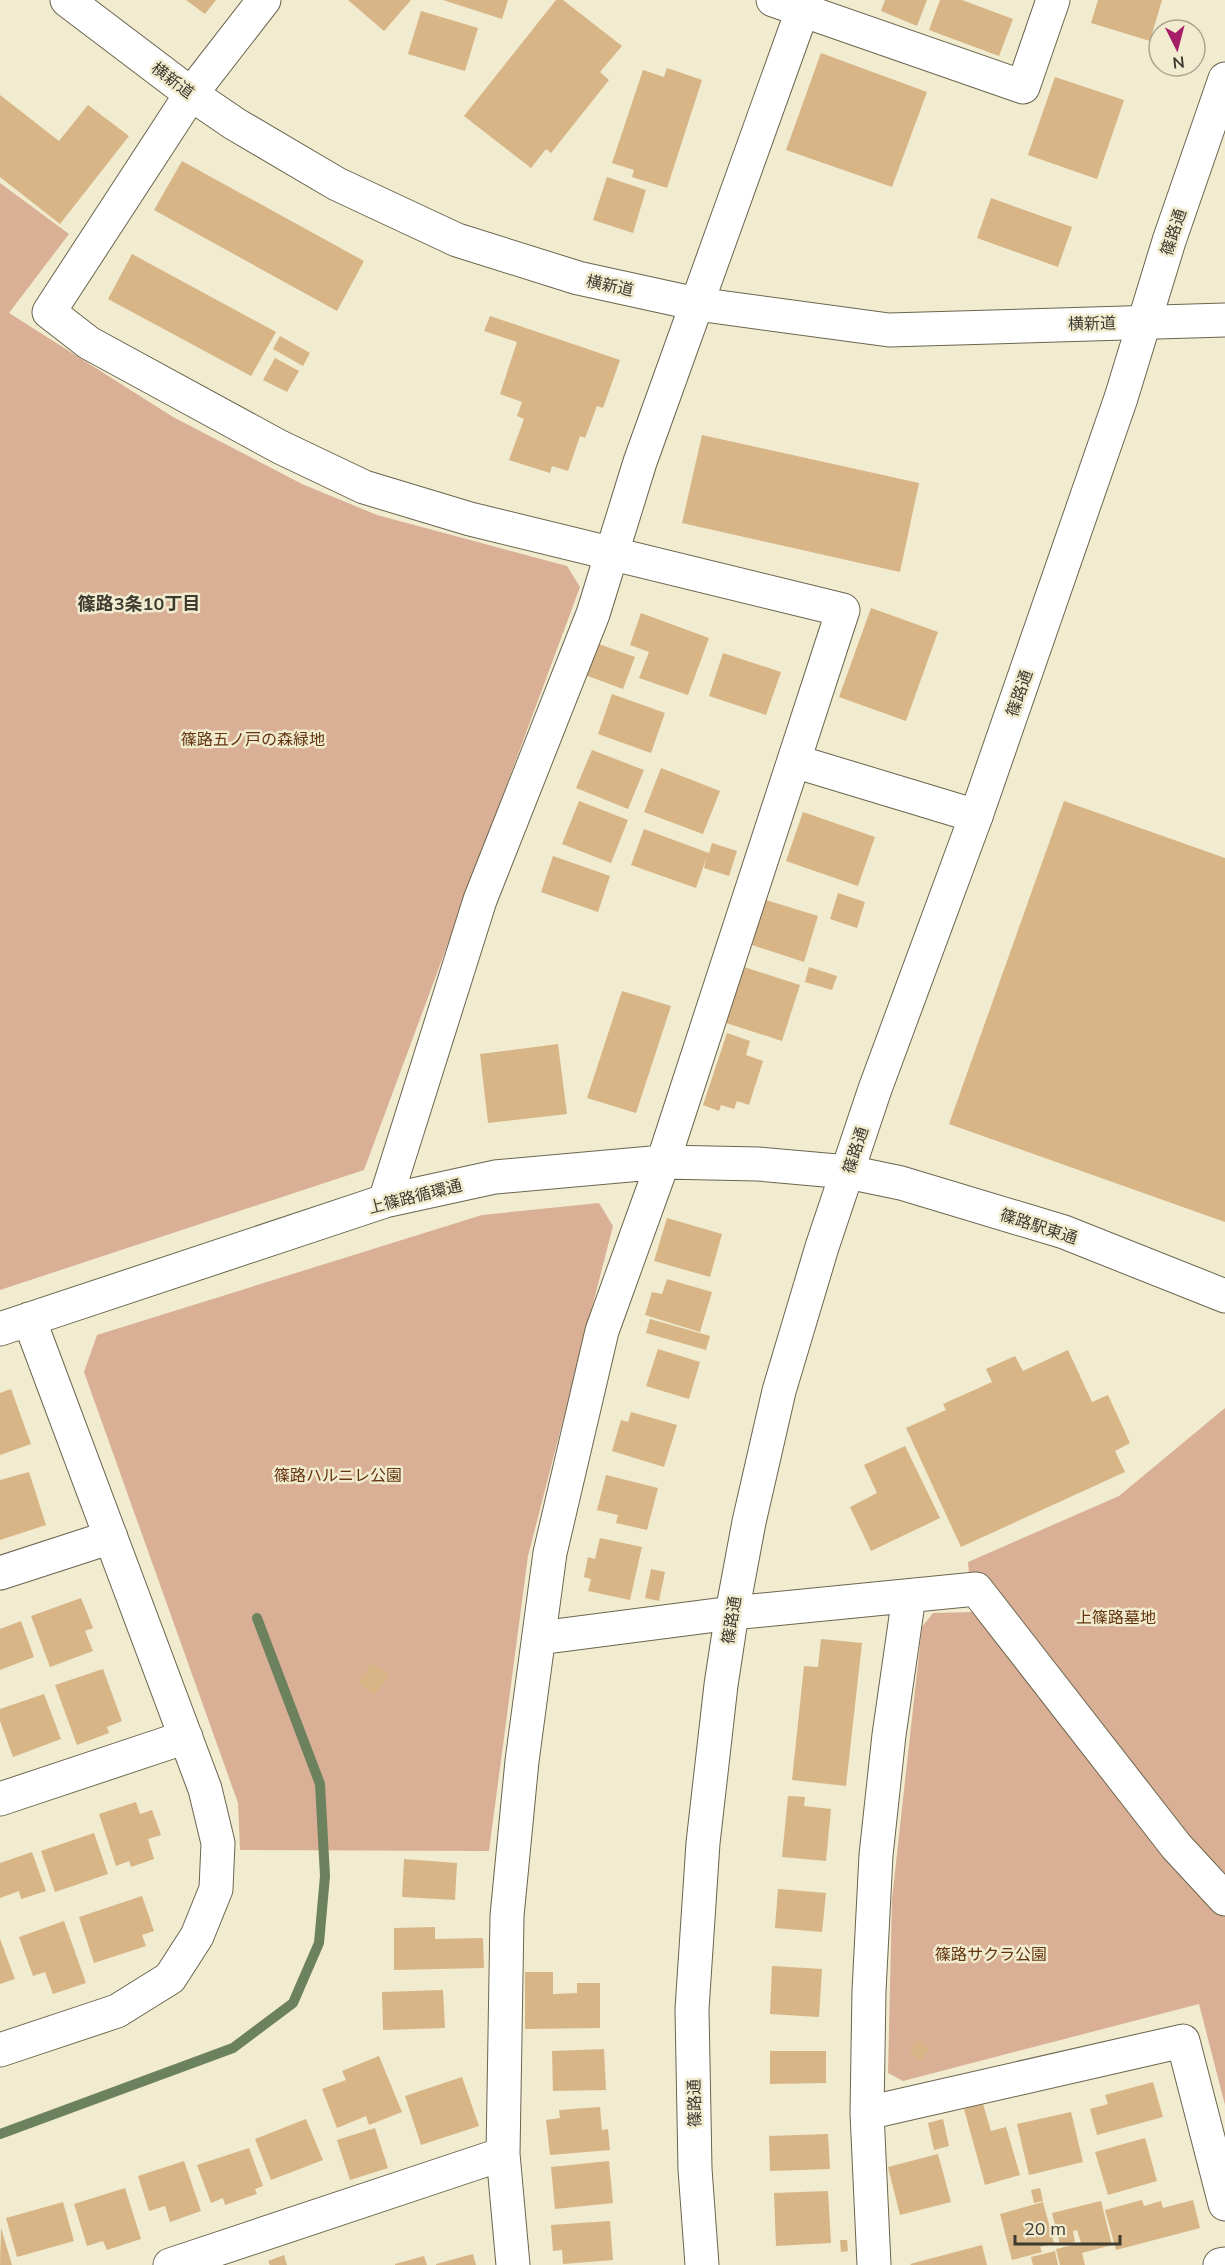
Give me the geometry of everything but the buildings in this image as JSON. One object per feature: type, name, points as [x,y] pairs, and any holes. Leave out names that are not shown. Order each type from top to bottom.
[{"type":"street","name":"横新道","points":[[67,0],[191,94],[235,124],[337,184],[457,240],[578,278],[697,304],[889,330],[1225,320]]},
{"type":"street","points":[[264,0],[191,94],[49,312],[89,343],[280,447],[364,487],[470,519],[843,610],[663,1162],[602,1331],[550,1553],[522,1761],[507,1916],[503,2154],[513,2265]]},
{"type":"street","points":[[385,1201],[480,900],[593,614],[640,462],[697,304],[794,4],[1023,87],[1053,0]]},
{"type":"street","name":"篠路通","points":[[702,2265],[695,2169],[692,2009],[703,1843],[721,1685],[732,1612],[749,1521],[779,1391],[822,1247],[875,1089],[976,816],[1121,398],[1169,241],[1225,79]]},
{"type":"street","points":[[794,761],[976,816]]},
{"type":"street","name":"上篠路循環通","points":[[15,1324],[385,1201],[495,1177],[663,1162],[759,1164],[848,1172]]},
{"type":"street","name":"篠路駅東通","points":[[848,1172],[902,1183],[1064,1232],[1225,1296]]},
{"type":"street","points":[[0,2050],[117,2011],[170,1978],[197,1936],[216,1889],[218,1843],[205,1789],[111,1537],[15,1324]]},
{"type":"street","points":[[0,1573],[111,1537]]},
{"type":"street","points":[[539,1638],[732,1612],[976,1588],[1176,1846],[1225,1899]]},
{"type":"street","points":[[874,2265],[867,2113],[869,1991],[876,1855],[889,1735],[909,1596]]},
{"type":"street","points":[[0,1799],[186,1737]]},
{"type":"street","points":[[867,2113],[1183,2041],[1225,2204]]},
{"type":"street","points":[[170,2265],[503,2154]]},
{"type":"street","points":[[1221,2265],[1225,2264]]},
{"type":"green space","name":"篠路五ノ戸の森緑地","points":[[0,183],[69,234],[9,313],[173,417],[302,484],[377,515],[567,566],[580,587],[364,1170],[0,1290]]},
{"type":"green space","name":"篠路ハルニレ公園","points":[[599,1203],[613,1226],[528,1556],[489,1851],[240,1850],[238,1803],[84,1372],[97,1335],[482,1215]]},
{"type":"green space","points":[[1225,1408],[1225,2105],[1199,2004],[903,2081],[888,2073],[892,1899],[922,1627],[933,1613],[972,1612],[968,1562],[1119,1496]]},
{"type":"waterway","points":[[0,2134],[233,2048],[293,2003],[319,1943],[325,1876],[320,1784],[257,1618]]},
{"type":"district","name":"篠路3条10丁目","points":[[139,603]]},
{"type":"park label","name":"上篠路墓地","points":[[1116,1617]]},
{"type":"park label","name":"篠路サクラ公園","points":[[991,1954]]}]
